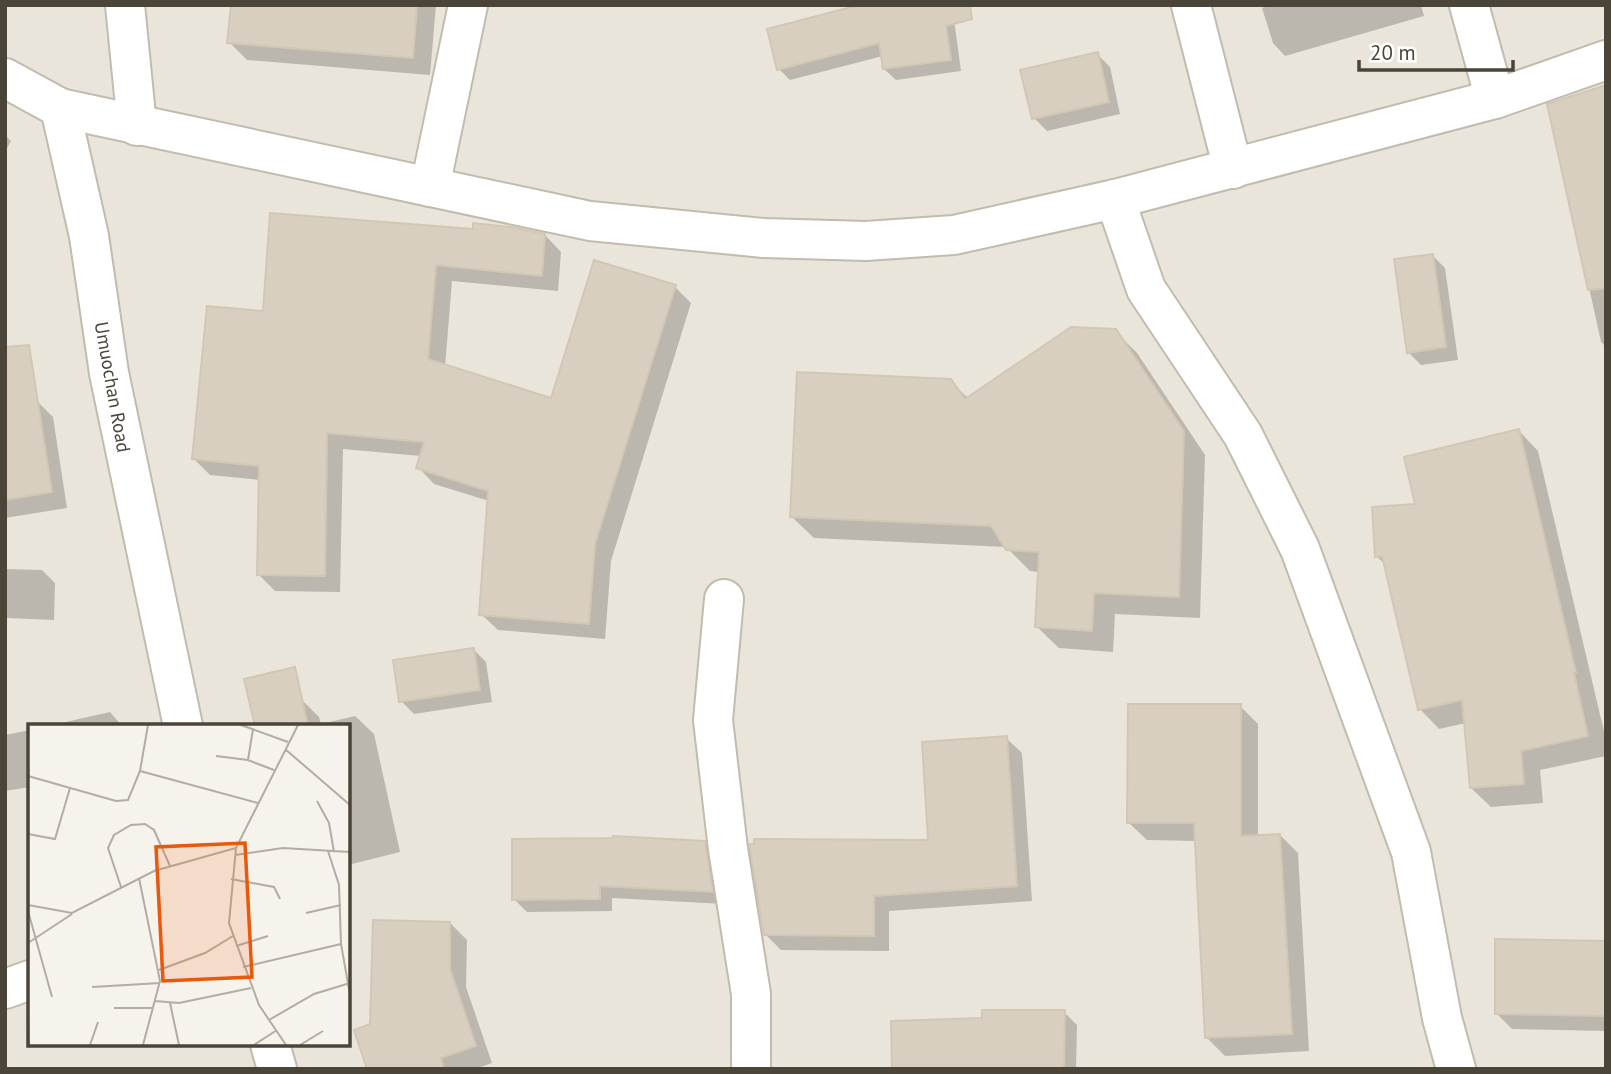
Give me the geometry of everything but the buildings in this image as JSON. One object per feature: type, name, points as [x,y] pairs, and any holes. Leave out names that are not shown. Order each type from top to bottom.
[{"type":"street","points":[[125,5],[137,126]]},
{"type":"street","points":[[430,187],[468,5]]},
{"type":"street","points":[[1191,5],[1233,169]]},
{"type":"street","points":[[1469,5],[1495,99]]},
{"type":"street","points":[[5,78],[60,108],[590,221],[764,238],[866,241],[954,235],[1115,199],[1495,99],[1606,60]]},
{"type":"street","name":"Umuochan Road","points":[[60,108],[89,236],[117,412],[183,724]]},
{"type":"street","points":[[1115,199],[1146,289],[1243,435],[1300,549],[1410,852],[1442,1018],[1456,1069]]},
{"type":"street","points":[[724,599],[713,720],[728,849],[751,994],[751,1069]]},
{"type":"street","points":[[5,989],[28,981]]},
{"type":"street","points":[[271,1046],[277,1069]]},
{"type":"shaded area","points":[[5,5],[1606,5],[1606,1069],[5,1069]]}]
